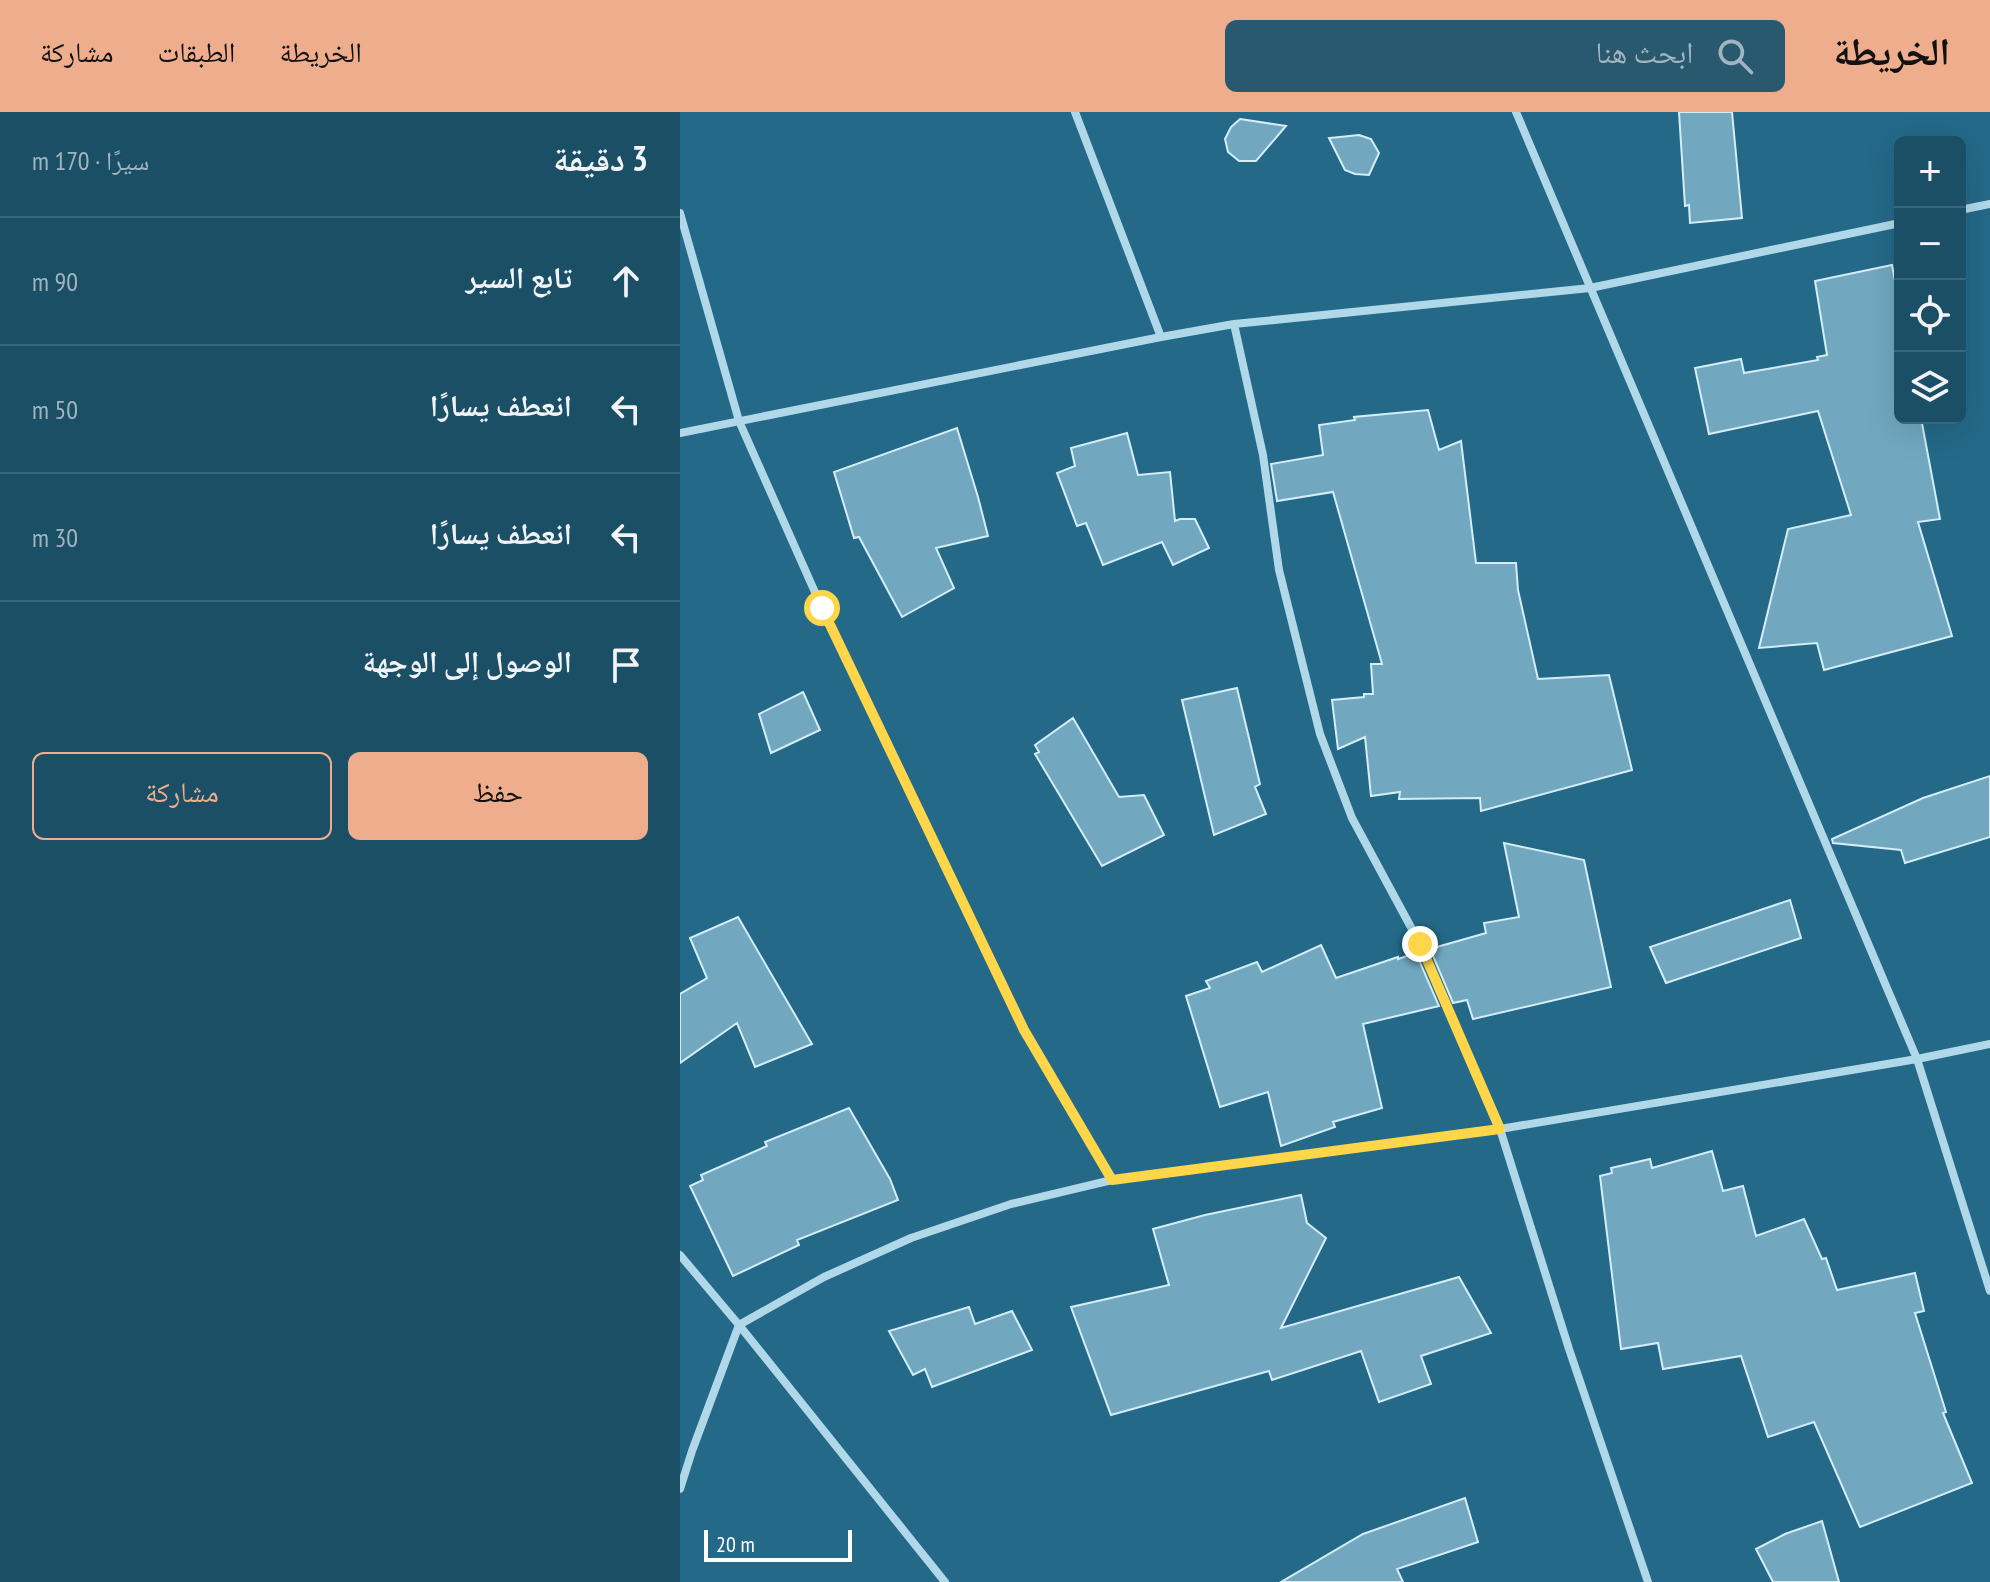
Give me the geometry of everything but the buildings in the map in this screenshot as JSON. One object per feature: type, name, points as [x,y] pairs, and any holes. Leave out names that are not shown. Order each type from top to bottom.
[{"type":"street","points":[[1075,112],[1161,337]]},
{"type":"street","points":[[1516,112],[1917,1059],[1990,1291]]},
{"type":"street","points":[[1966,209],[1990,204]]},
{"type":"street","points":[[680,213],[739,421],[822,608],[1024,1030],[1112,1180]]},
{"type":"street","points":[[680,433],[1234,324],[1590,288],[1894,224]]},
{"type":"street","points":[[1234,324],[1263,455],[1279,570],[1320,734],[1352,818],[1420,944],[1500,1129],[1569,1349],[1648,1582]]},
{"type":"street","points":[[680,1489],[739,1325],[824,1277],[911,1238],[1011,1204],[1112,1180],[1500,1129],[1990,1044]]},
{"type":"street","points":[[680,1255],[945,1582]]},
{"type":"route","points":[[822,608],[1024,1030],[1112,1180],[1500,1129],[1420,944]]}]
